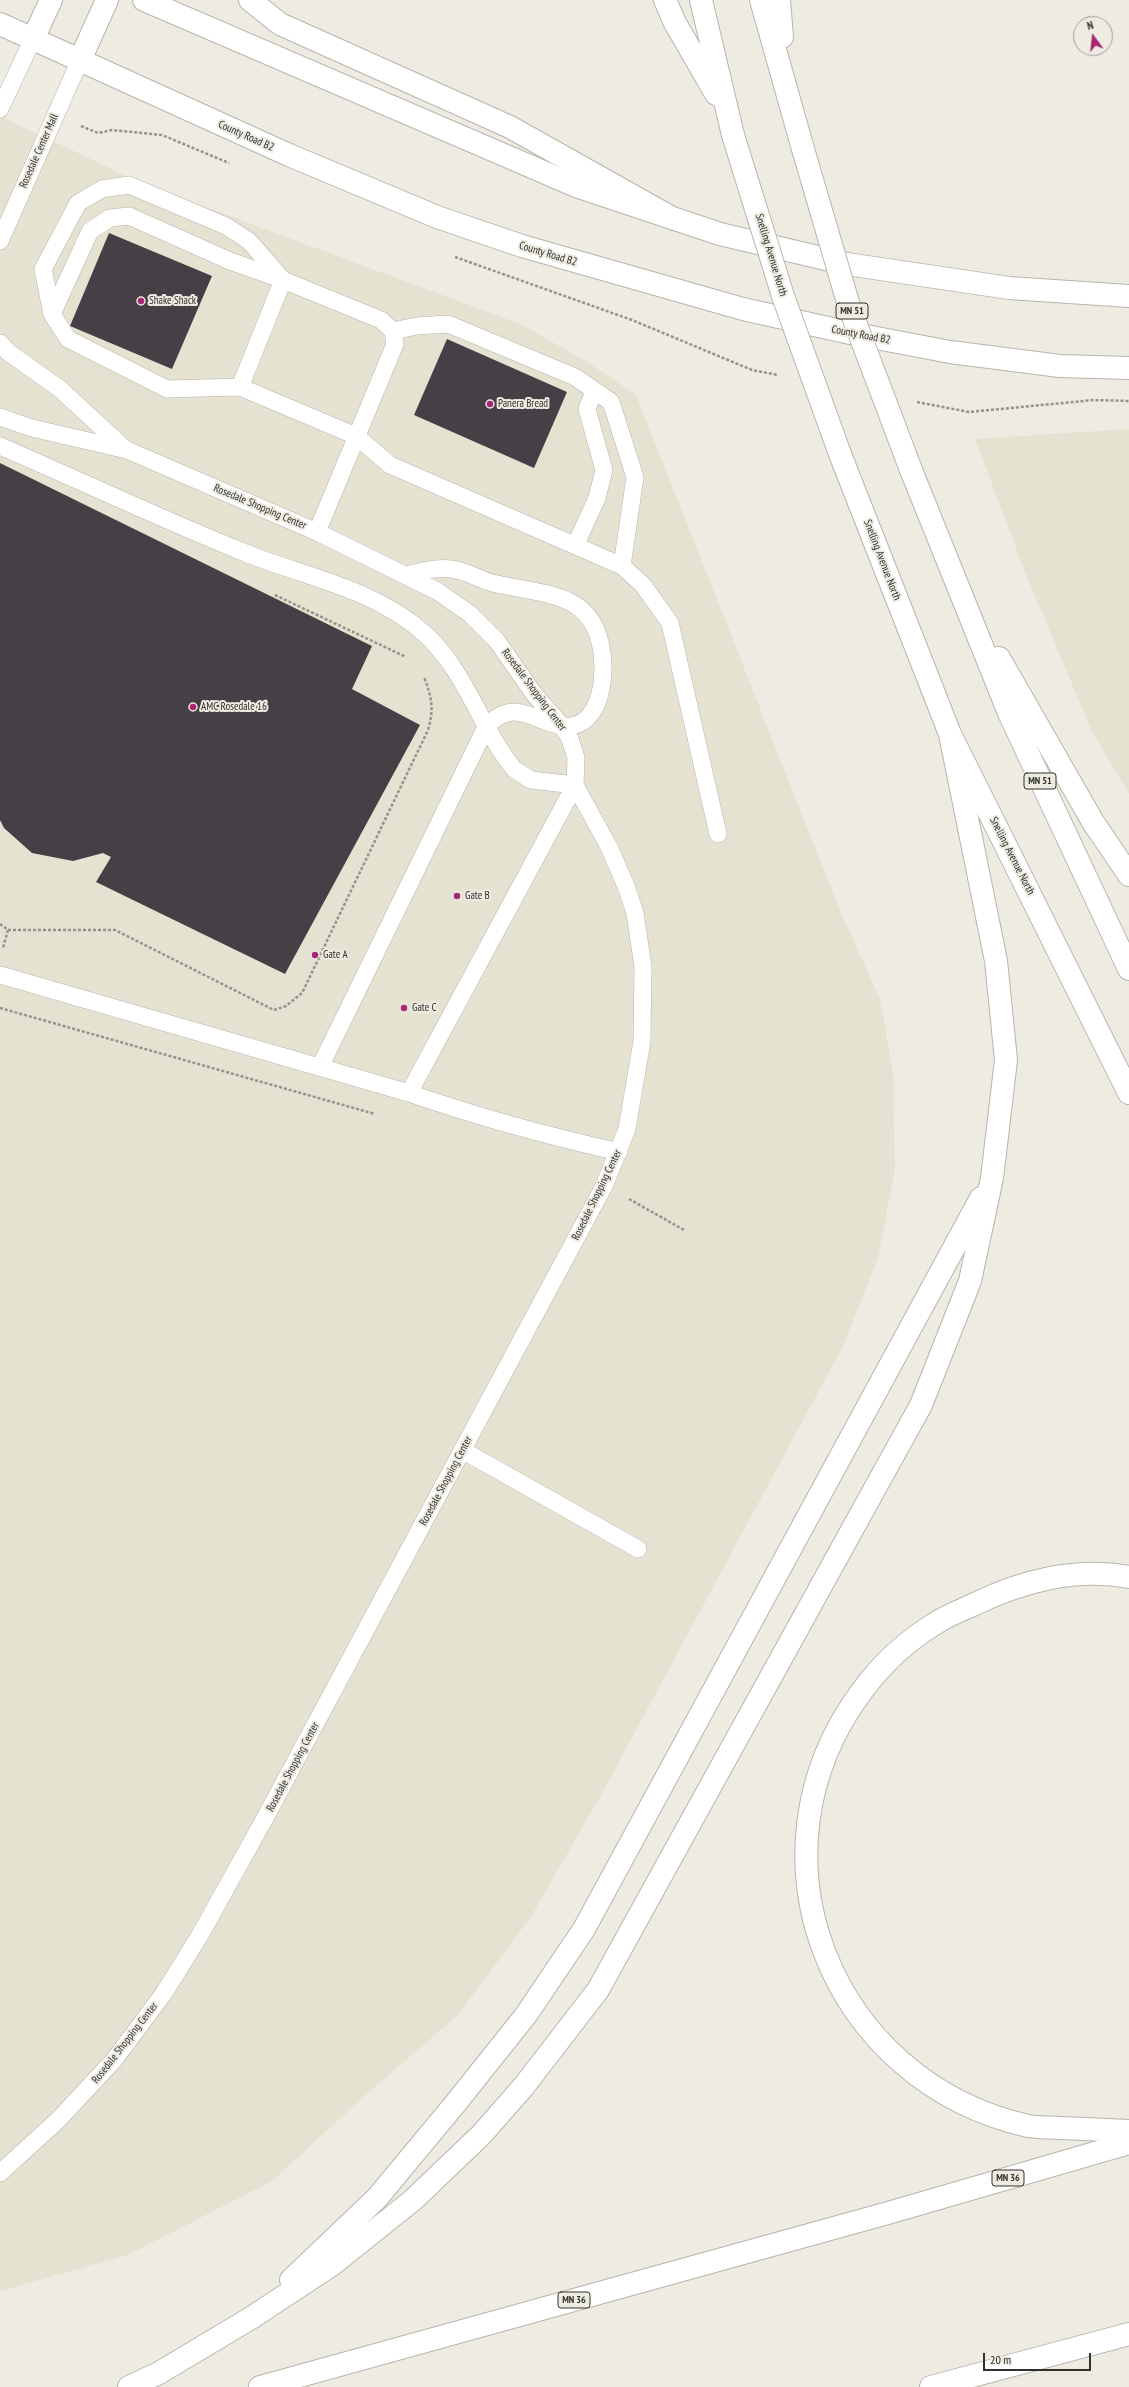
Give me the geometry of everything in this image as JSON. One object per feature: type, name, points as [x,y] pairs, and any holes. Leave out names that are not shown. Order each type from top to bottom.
[{"type":"main road","points":[[33,39],[51,0]]},
{"type":"main road","points":[[80,60],[107,0]]},
{"type":"main road","points":[[144,0],[576,186],[720,234],[847,264],[1009,288],[1129,296]]},
{"type":"main road","points":[[250,0],[280,24],[510,127],[674,219]]},
{"type":"main road","points":[[665,0],[675,23],[726,113]]},
{"type":"main road","name":"Snelling Avenue North","points":[[702,0],[726,113],[784,296],[840,454],[950,734],[1129,1093]]},
{"type":"main road","name":"MN 51","points":[[761,0],[849,306],[911,470],[960,588],[1009,714],[1129,969]]},
{"type":"main road","points":[[779,0],[786,90]]},
{"type":"main road","name":"County Road B2","points":[[0,24],[296,158],[437,217],[522,246],[743,309],[850,333],[950,352],[1060,366],[1129,368]]},
{"type":"main road","points":[[960,588],[1093,822],[1129,875]]},
{"type":"main road","points":[[129,2387],[159,2373],[251,2318],[333,2264],[413,2200],[482,2134],[524,2086],[598,1990],[921,1405],[970,1281],[992,1178],[1006,1060],[996,961],[950,734]]},
{"type":"main road","points":[[251,2318],[377,2198],[526,2015],[584,1929],[992,1178]]},
{"type":"main road","points":[[1129,1576],[1072,1574],[1026,1583],[985,1599],[936,1623],[896,1654],[862,1691],[838,1729],[819,1772],[808,1821],[806,1874],[813,1923],[838,1984],[868,2029],[905,2066],[946,2094],[987,2114],[1030,2126],[1129,2131]]},
{"type":"main road","name":"MN 36","points":[[260,2387],[888,2213],[1129,2143]]},
{"type":"main road","points":[[931,2387],[1129,2334]]},
{"type":"lane","points":[[0,109],[33,39]]},
{"type":"lane","name":"Rosedale Center Mall","points":[[0,241],[80,60]]},
{"type":"lane","points":[[283,280],[248,241],[226,226],[130,185],[102,189],[78,202],[43,269],[52,314],[68,339],[167,389],[240,387],[356,436],[390,465],[622,566],[643,585],[670,623],[718,834]]},
{"type":"lane","points":[[52,314],[90,231],[110,218],[129,216],[230,261],[283,280],[381,320],[393,331],[395,344],[317,532]]},
{"type":"lane","points":[[240,387],[283,280]]},
{"type":"lane","points":[[393,331],[417,326],[448,324],[575,377],[611,402],[635,477],[622,566]]},
{"type":"lane","points":[[0,343],[8,352],[73,400],[127,450]]},
{"type":"lane","points":[[575,546],[597,498],[604,470],[587,409],[594,391]]},
{"type":"lane","name":"Rosedale Shopping Center","points":[[0,417],[32,428],[127,450],[317,532],[406,575],[456,603],[483,626],[497,641],[534,694],[562,726],[576,758],[575,785],[609,847],[626,886],[635,913],[641,948],[644,992],[642,1041],[631,1108],[619,1152],[604,1186],[265,1818],[200,1934],[168,1987],[128,2042],[88,2089],[32,2145],[0,2173]]},
{"type":"lane","points":[[0,446],[241,551],[351,590],[400,615],[426,635],[448,661],[507,760],[521,775],[542,783],[575,785],[409,1093]]},
{"type":"lane","points":[[320,1067],[487,725],[495,718],[512,712],[562,726],[574,724],[589,716],[595,706],[601,687],[602,658],[599,642],[592,624],[580,609],[557,595],[490,583],[453,569],[442,568],[406,575]]},
{"type":"lane","points":[[0,975],[409,1093],[462,1111],[555,1137],[619,1152]]},
{"type":"lane","points":[[462,1450],[638,1549]]},
{"type":"path","points":[[273,594],[407,657],[411,662]]},
{"type":"path","points":[[0,924],[8,930],[115,930],[274,1010],[286,1006],[302,993],[428,730],[432,714],[432,697],[420,672]]},
{"type":"path","points":[[2,950],[8,930]]},
{"type":"path","points":[[0,1008],[376,1115]]},
{"type":"path","points":[[604,1186],[684,1230]]},
{"type":"shaded area","points":[[0,116],[141,183],[520,324],[586,361],[636,395],[841,913],[880,999],[893,1074],[895,1169],[878,1257],[843,1346],[601,1795],[532,1915],[457,2016],[371,2090],[272,2181],[128,2255],[0,2291]]},
{"type":"shaded area","points":[[1129,429],[1129,794],[1090,727],[1025,572],[975,439]]},
{"type":"building","name":"Shake Shack","points":[[109,233],[212,276],[172,369],[70,326]]},
{"type":"building","name":"Panera Bread","points":[[447,339],[567,392],[534,468],[414,415]]},
{"type":"building","name":"AMC Rosedale 16","points":[[0,463],[372,646],[352,689],[420,725],[285,974],[96,882],[111,857],[103,853],[73,861],[32,853],[4,828],[0,820]]},
{"type":"place","name":"Shake Shack","points":[[141,301]]},
{"type":"place","name":"Panera Bread","points":[[490,404]]},
{"type":"place","name":"AMC Rosedale 16","points":[[193,707]]},
{"type":"place","name":"Gate B","points":[[457,896]]},
{"type":"place","name":"Gate A","points":[[315,955]]},
{"type":"place","name":"Gate C","points":[[404,1008]]}]
